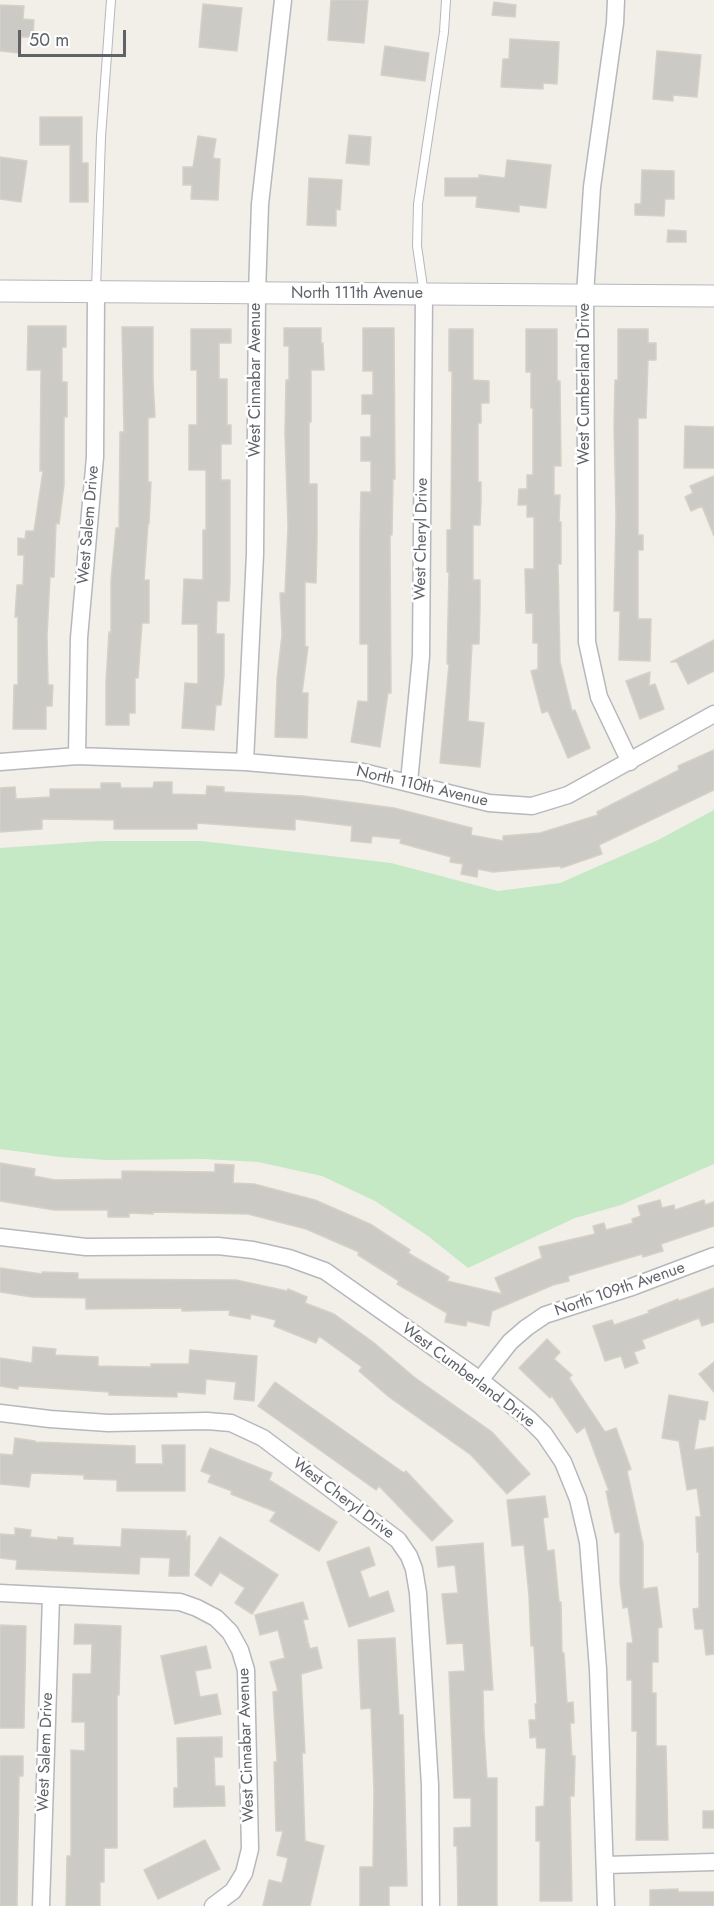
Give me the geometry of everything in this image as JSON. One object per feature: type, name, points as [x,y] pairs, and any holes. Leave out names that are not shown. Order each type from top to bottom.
[{"type":"street","name":"West Cinnabar Avenue","points":[[245,762],[255,554],[260,204],[283,0]]},
{"type":"street","name":"West Cumberland Drive","points":[[616,0],[615,23],[592,187],[585,295],[587,642],[599,697],[630,762]]},
{"type":"street","name":"North 111th Avenue","points":[[0,291],[714,296]]},
{"type":"street","name":"West Salem Drive","points":[[76,756],[79,638],[94,456],[96,293]]},
{"type":"street","name":"West Cheryl Drive","points":[[409,782],[421,656],[424,295]]},
{"type":"street","name":"North 110th Avenue","points":[[0,762],[76,756],[245,762],[363,772],[489,803],[532,806],[568,795],[714,714]]},
{"type":"street","name":"West Cumberland Drive","points":[[0,1237],[86,1247],[218,1246],[253,1250],[289,1258],[325,1272],[480,1380],[544,1434],[563,1462],[578,1499],[588,1542],[598,1669],[606,1906]]},
{"type":"street","name":"North 109th Avenue","points":[[480,1380],[510,1342],[545,1315],[651,1280],[714,1256]]},
{"type":"street","name":"West Cheryl Drive","points":[[0,1413],[108,1423],[207,1421],[231,1423],[263,1438],[398,1540],[409,1556],[414,1569],[418,1593],[430,1785],[431,1906]]},
{"type":"street","name":"West Cinnabar Avenue","points":[[0,1593],[180,1602],[216,1618],[230,1632],[240,1650],[246,1670],[250,1848],[244,1873],[233,1891],[213,1906]]},
{"type":"street","name":"West Salem Drive","points":[[41,1906],[51,1597]]},
{"type":"street","points":[[606,1865],[714,1862]]},
{"type":"lane","points":[[96,293],[100,136],[111,0]]},
{"type":"lane","points":[[424,295],[417,246],[418,204],[444,32],[446,0]]},
{"type":"green space","points":[[714,810],[714,1164],[621,1205],[575,1218],[468,1268],[428,1236],[375,1201],[322,1176],[258,1162],[204,1159],[107,1160],[60,1157],[0,1149],[0,848],[100,841],[201,841],[391,863],[498,891],[560,883],[658,840]]},
{"type":"building","points":[[331,0],[368,0],[364,43],[328,40]]},
{"type":"building","points":[[494,2],[516,5],[515,17],[492,15]]},
{"type":"building","points":[[203,4],[242,8],[237,51],[199,47]]},
{"type":"building","points":[[0,5],[24,6],[23,19],[34,20],[33,37],[21,37],[20,53],[0,51]]},
{"type":"building","points":[[510,39],[559,42],[557,84],[543,83],[543,89],[501,87],[503,59],[509,59]]},
{"type":"building","points":[[385,46],[429,53],[425,81],[381,75]]},
{"type":"building","points":[[657,51],[701,55],[697,97],[673,95],[673,101],[653,99]]},
{"type":"building","points":[[40,117],[82,117],[82,163],[88,163],[88,202],[70,202],[70,145],[40,145]]},
{"type":"building","points":[[349,135],[371,137],[369,165],[346,163]]},
{"type":"building","points":[[198,136],[216,139],[213,158],[220,159],[218,200],[191,199],[192,185],[183,185],[183,167],[193,167]]},
{"type":"building","points":[[0,157],[27,161],[21,202],[0,199]]},
{"type":"building","points":[[507,160],[551,165],[546,208],[519,205],[519,212],[476,207],[477,196],[445,196],[445,178],[479,178],[479,175],[505,178]]},
{"type":"building","points":[[642,170],[674,171],[674,199],[665,199],[664,216],[635,215],[635,204],[641,204]]},
{"type":"building","points":[[309,178],[342,180],[340,210],[336,209],[336,226],[307,225]]},
{"type":"building","points":[[668,230],[686,231],[686,242],[667,242]]},
{"type":"building","points":[[28,326],[66,326],[66,347],[62,347],[62,382],[67,382],[67,417],[64,417],[64,485],[59,524],[56,523],[54,577],[50,577],[47,636],[48,685],[53,685],[52,706],[46,706],[46,729],[13,729],[14,685],[18,685],[18,617],[15,617],[17,585],[23,585],[24,555],[18,555],[18,538],[25,539],[26,531],[34,531],[43,471],[40,471],[41,370],[27,370]]},
{"type":"building","points":[[122,327],[153,327],[155,417],[148,418],[148,482],[151,482],[144,580],[149,580],[149,623],[142,623],[138,678],[135,678],[135,713],[129,713],[129,725],[106,725],[106,682],[109,632],[111,633],[111,580],[116,528],[119,528],[120,432],[124,432]]},
{"type":"building","points":[[284,328],[321,328],[321,343],[323,343],[324,370],[311,370],[309,484],[317,484],[317,539],[316,583],[305,582],[305,646],[308,647],[302,693],[308,693],[307,738],[275,737],[277,679],[282,635],[280,593],[285,593],[288,527],[285,433],[289,346],[284,346]]},
{"type":"building","points":[[363,328],[394,328],[395,479],[393,479],[392,535],[390,535],[391,693],[388,693],[380,747],[351,742],[358,701],[368,702],[368,644],[360,644],[360,534],[361,492],[371,492],[371,461],[361,461],[361,437],[371,437],[371,414],[362,414],[362,395],[373,395],[373,371],[363,371]]},
{"type":"building","points":[[191,329],[231,329],[231,343],[219,343],[219,379],[227,379],[227,425],[231,425],[231,444],[221,444],[221,480],[230,480],[230,581],[229,601],[217,601],[216,634],[224,634],[224,676],[221,705],[216,705],[214,730],[182,728],[185,683],[198,684],[198,624],[182,624],[184,579],[203,580],[203,530],[206,530],[206,470],[189,470],[189,425],[197,425],[197,370],[191,370]]},
{"type":"building","points":[[449,329],[473,329],[473,380],[489,381],[489,403],[481,403],[481,423],[478,423],[478,482],[481,482],[481,501],[480,525],[473,525],[473,580],[480,580],[479,644],[472,644],[468,721],[484,723],[480,767],[440,763],[449,664],[447,664],[449,572],[447,572],[447,530],[451,530],[452,371],[449,371]]},
{"type":"building","points":[[526,329],[557,329],[561,466],[554,466],[554,495],[560,495],[559,522],[561,522],[561,564],[558,564],[560,662],[572,711],[575,710],[590,748],[568,758],[548,711],[542,713],[531,671],[538,669],[538,643],[533,643],[533,613],[526,613],[525,569],[534,569],[534,517],[527,517],[527,505],[518,505],[519,489],[527,489],[527,475],[533,475],[533,408],[531,408],[531,372],[526,372]]},
{"type":"building","points":[[618,329],[648,329],[648,343],[656,343],[656,360],[648,360],[646,418],[638,418],[638,535],[643,535],[643,550],[638,550],[638,619],[651,619],[650,661],[619,660],[620,611],[614,611],[616,515],[614,426],[615,380],[618,380]]},
{"type":"building","points":[[685,426],[714,427],[714,468],[684,468]]},
{"type":"building","points":[[714,476],[714,536],[702,506],[691,511],[685,497],[693,493],[690,486]]},
{"type":"building","points":[[714,640],[714,671],[688,684],[677,662],[671,662]]},
{"type":"building","points":[[650,672],[649,686],[655,684],[664,709],[640,719],[626,681]]},
{"type":"building","points":[[714,750],[714,790],[599,845],[602,854],[561,868],[561,866],[493,872],[478,869],[477,877],[461,874],[463,864],[450,862],[451,857],[400,843],[401,839],[372,836],[371,843],[351,841],[352,826],[295,819],[295,830],[197,823],[197,829],[114,829],[114,820],[42,819],[42,829],[0,832],[0,788],[15,787],[16,799],[50,797],[50,789],[101,789],[101,783],[120,783],[121,788],[153,788],[154,782],[172,782],[172,794],[206,795],[207,786],[224,787],[224,792],[303,796],[394,808],[472,828],[471,835],[503,841],[503,836],[540,833],[598,815],[597,812],[679,770],[678,766]]},
{"type":"building","points":[[0,1163],[35,1169],[34,1176],[55,1180],[122,1179],[122,1171],[215,1172],[215,1164],[234,1165],[233,1183],[254,1184],[315,1200],[370,1224],[410,1250],[408,1253],[449,1277],[447,1281],[502,1294],[495,1278],[542,1258],[539,1247],[595,1234],[593,1226],[604,1223],[606,1230],[633,1223],[632,1219],[641,1216],[638,1206],[660,1200],[662,1208],[674,1205],[675,1210],[704,1200],[705,1205],[714,1202],[714,1226],[661,1244],[663,1251],[643,1257],[642,1254],[568,1276],[569,1281],[553,1285],[492,1311],[489,1326],[467,1321],[466,1326],[445,1322],[447,1313],[397,1284],[399,1281],[358,1255],[359,1252],[306,1229],[248,1214],[153,1212],[153,1214],[129,1213],[129,1217],[108,1217],[108,1210],[54,1210],[0,1201]]},
{"type":"building","points":[[0,1268],[42,1274],[42,1272],[78,1273],[78,1279],[236,1280],[287,1291],[288,1289],[307,1297],[305,1303],[334,1314],[373,1342],[414,1377],[492,1432],[530,1474],[507,1494],[471,1455],[389,1397],[359,1371],[362,1367],[319,1336],[316,1343],[274,1326],[276,1320],[251,1314],[250,1319],[229,1315],[230,1310],[86,1309],[86,1298],[32,1297],[0,1292]]},
{"type":"building","points":[[714,1288],[714,1322],[702,1326],[699,1318],[642,1340],[645,1348],[634,1352],[638,1363],[625,1368],[621,1356],[605,1361],[593,1326],[612,1320],[614,1325],[649,1313],[648,1311],[678,1299],[679,1301]]},
{"type":"building","points":[[547,1339],[560,1352],[554,1359],[572,1375],[569,1378],[605,1432],[616,1428],[631,1469],[627,1471],[643,1544],[643,1589],[657,1587],[662,1627],[658,1628],[658,1662],[652,1662],[652,1693],[656,1693],[656,1746],[666,1746],[668,1840],[636,1840],[637,1731],[632,1731],[632,1680],[627,1680],[627,1643],[633,1643],[628,1607],[623,1608],[620,1583],[620,1532],[615,1533],[606,1491],[609,1491],[585,1427],[577,1433],[552,1396],[550,1398],[519,1368]]},
{"type":"building","points":[[33,1347],[56,1349],[55,1355],[98,1357],[98,1366],[151,1367],[151,1364],[189,1364],[190,1350],[257,1356],[254,1401],[234,1399],[236,1382],[206,1379],[205,1394],[177,1392],[177,1397],[109,1395],[109,1392],[18,1386],[18,1389],[0,1386],[0,1358],[32,1363]]},
{"type":"building","points":[[714,1362],[714,1392],[699,1374]]},
{"type":"building","points":[[275,1382],[404,1473],[406,1471],[453,1521],[432,1541],[379,1486],[376,1490],[258,1406]]},
{"type":"building","points":[[669,1395],[708,1402],[705,1420],[699,1419],[694,1450],[713,1447],[714,1453],[714,1654],[706,1655],[703,1629],[695,1629],[693,1609],[699,1608],[699,1552],[697,1552],[696,1517],[701,1517],[697,1488],[687,1490],[679,1441],[662,1438]]},
{"type":"building","points":[[15,1438],[35,1442],[135,1446],[135,1464],[163,1464],[162,1445],[185,1445],[185,1491],[117,1491],[117,1480],[84,1479],[84,1475],[31,1473],[29,1487],[0,1484],[0,1454],[13,1455]]},
{"type":"building","points":[[210,1448],[272,1473],[269,1480],[337,1522],[319,1551],[270,1521],[276,1512],[208,1482],[211,1475],[201,1471]]},
{"type":"building","points":[[545,1496],[548,1517],[543,1518],[547,1551],[554,1550],[559,1602],[561,1602],[562,1653],[564,1653],[567,1703],[573,1702],[574,1723],[570,1723],[572,1756],[575,1756],[574,1796],[570,1796],[572,1901],[540,1901],[540,1841],[536,1841],[536,1807],[544,1806],[546,1748],[537,1748],[536,1737],[530,1738],[529,1720],[536,1720],[535,1704],[537,1704],[534,1646],[531,1646],[524,1545],[512,1546],[507,1500]]},
{"type":"building","points":[[15,1528],[31,1530],[30,1537],[58,1540],[58,1537],[73,1538],[73,1545],[121,1547],[122,1529],[186,1531],[186,1541],[190,1536],[189,1576],[169,1576],[170,1558],[140,1557],[139,1574],[16,1569],[17,1560],[0,1558],[0,1534],[15,1535]]},
{"type":"building","points":[[220,1537],[278,1575],[252,1614],[235,1603],[245,1588],[220,1572],[211,1586],[195,1575]]},
{"type":"building","points":[[483,1543],[493,1690],[483,1690],[484,1732],[487,1778],[497,1778],[497,1906],[458,1906],[457,1846],[454,1846],[454,1828],[471,1827],[471,1798],[454,1798],[449,1672],[465,1671],[463,1643],[447,1644],[442,1594],[458,1593],[455,1565],[438,1567],[436,1547]]},
{"type":"building","points":[[369,1547],[375,1565],[360,1571],[369,1598],[388,1591],[394,1611],[349,1627],[327,1562]]},
{"type":"building","points":[[303,1602],[308,1619],[303,1620],[308,1641],[306,1642],[310,1649],[317,1647],[322,1668],[301,1674],[305,1753],[302,1753],[305,1841],[324,1846],[310,1906],[263,1906],[269,1880],[282,1883],[288,1858],[277,1855],[283,1831],[276,1831],[274,1762],[277,1762],[273,1692],[278,1691],[270,1662],[285,1658],[278,1630],[260,1635],[255,1615]]},
{"type":"building","points":[[75,1624],[121,1626],[119,1695],[117,1695],[117,1848],[104,1848],[104,1882],[100,1882],[100,1906],[66,1906],[67,1856],[71,1856],[71,1750],[85,1751],[85,1722],[72,1722],[73,1674],[91,1674],[92,1644],[74,1644]]},
{"type":"building","points":[[0,1625],[26,1626],[24,1728],[0,1728]]},
{"type":"building","points":[[395,1638],[399,1715],[403,1715],[407,1886],[389,1886],[389,1906],[360,1906],[360,1867],[373,1867],[374,1791],[371,1708],[361,1709],[358,1640]]},
{"type":"building","points":[[206,1646],[211,1668],[195,1671],[200,1697],[217,1694],[221,1714],[175,1724],[161,1656]]},
{"type":"building","points":[[222,1737],[222,1757],[214,1757],[215,1786],[224,1786],[225,1806],[174,1807],[174,1788],[178,1788],[177,1738]]},
{"type":"building","points":[[0,1756],[23,1756],[23,1776],[19,1776],[17,1906],[0,1906]]},
{"type":"building","points":[[703,1811],[714,1811],[714,1828],[703,1828]]},
{"type":"building","points":[[205,1840],[220,1869],[158,1899],[144,1870]]},
{"type":"building","points":[[678,1889],[678,1892],[714,1892],[714,1906],[650,1906],[650,1890]]}]
